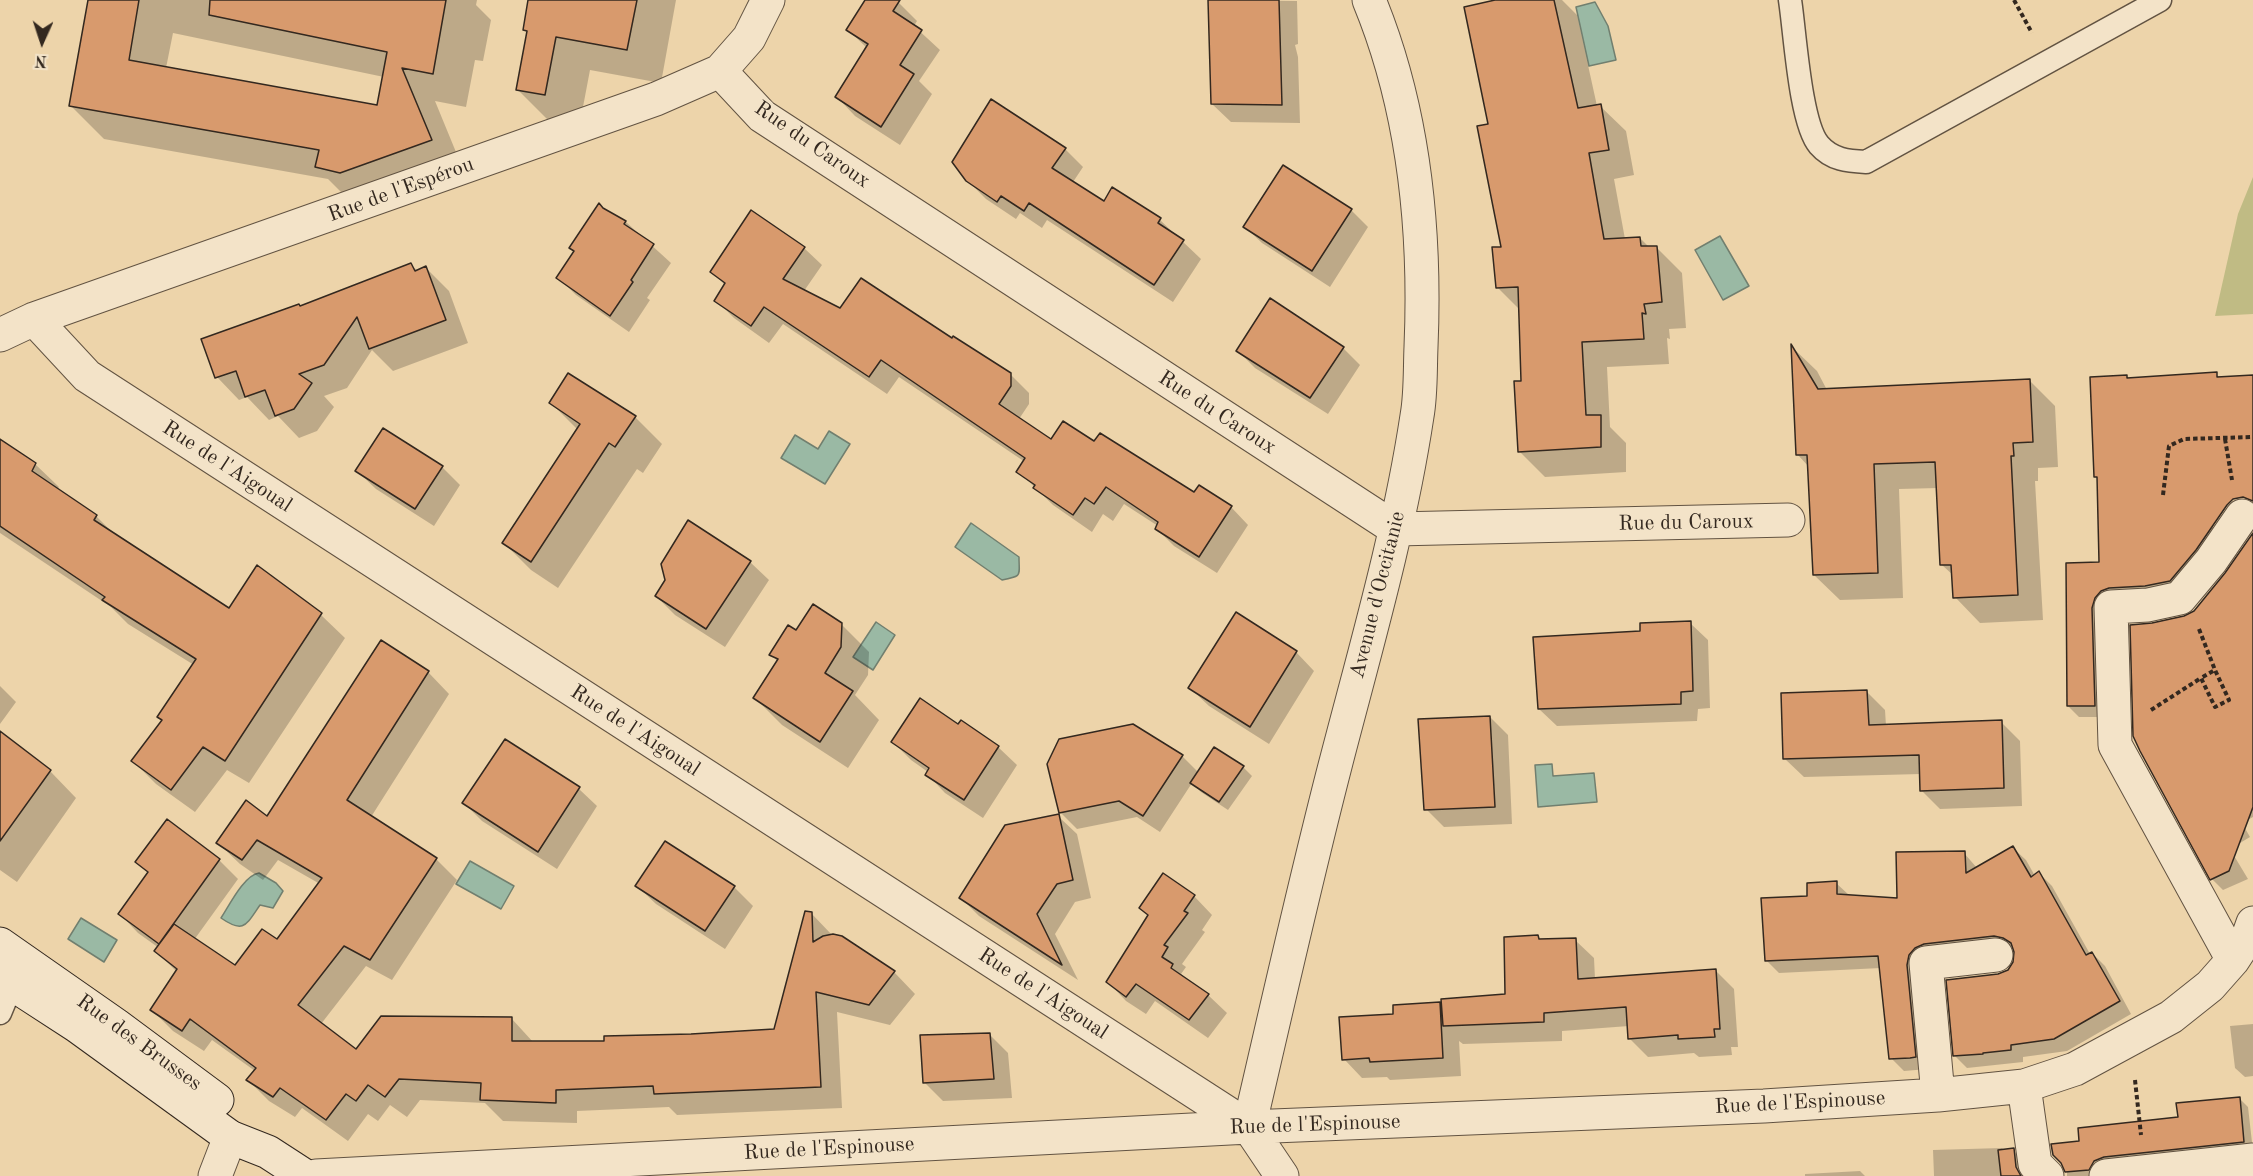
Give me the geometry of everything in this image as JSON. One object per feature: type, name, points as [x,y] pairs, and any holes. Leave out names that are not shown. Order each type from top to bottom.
[{"type":"street","name":"Rue de l'Espérou","points":[[0,335],[34,319],[657,99],[720,70],[749,38],[768,0]]},
{"type":"street","name":"Avenue d'Occitanie","points":[[1249,1127],[1317,835],[1396,530],[1418,413],[1423,283],[1419,212],[1397,79],[1369,0]]},
{"type":"street","name":"Rue du Caroux","points":[[720,70],[762,116],[1396,530],[1788,520]]},
{"type":"street","name":"Rue de l'Aigoual","points":[[34,319],[87,376],[1249,1127]]},
{"type":"street","points":[[2234,960],[2115,745],[2111,607],[2148,605],[2180,598],[2211,561],[2238,502]]},
{"type":"street","name":"Rue de l'Espinouse","points":[[316,1176],[1249,1127],[1764,1106],[1938,1095],[2024,1086],[2075,1070],[2171,1017],[2210,986],[2234,960],[2248,937],[2253,923]]},
{"type":"street","name":"Rue des Brusses","points":[[0,944],[116,1024],[246,1121],[268,1152]]},
{"type":"street","points":[[1938,1095],[1926,963],[1996,955]]},
{"type":"street","name":"Rue des Brusses","points":[[4,991],[77,1026],[230,1137],[268,1152],[305,1176]]},
{"type":"street","points":[[2024,1086],[2035,1164],[2047,1176]]},
{"type":"street","points":[[1249,1127],[1282,1176]]},
{"type":"street","points":[[214,1176],[230,1137]]},
{"type":"street","points":[[2106,1176],[2253,1160]]},
{"type":"lane","points":[[1790,0],[1805,110],[1819,145],[1840,160],[1866,162],[2160,0]]},
{"type":"path","points":[[2014,0],[2032,32]]},
{"type":"path","points":[[2163,495],[2169,446],[2184,439],[2253,437]]},
{"type":"path","points":[[2225,439],[2238,502]]},
{"type":"path","points":[[2115,726],[2151,710],[2201,678],[2216,670],[2229,700],[2216,707],[2201,678]]},
{"type":"path","points":[[2134,1073],[2139,1117]]},
{"type":"shaded area","points":[[1595,2],[1608,26],[1616,60],[1589,66],[1576,7]]},
{"type":"shaded area","points":[[2253,177],[2253,314],[2215,316],[2238,214]]},
{"type":"shaded area","points":[[1720,236],[1749,286],[1723,300],[1695,250]]},
{"type":"shaded area","points":[[829,431],[850,444],[825,484],[781,458],[795,435],[818,449]]},
{"type":"shaded area","points":[[971,523],[1019,557],[1017,576],[1002,580],[955,547]]},
{"type":"shaded area","points":[[876,622],[895,635],[873,670],[853,657]]},
{"type":"shaded area","points":[[1552,764],[1553,776],[1594,773],[1597,802],[1538,807],[1535,765]]},
{"type":"shaded area","points":[[470,861],[514,886],[501,909],[456,884]]},
{"type":"shaded area","points":[[259,873],[276,883],[283,891],[273,908],[260,905],[248,922],[240,926],[235,926],[221,918],[242,885],[253,875]]},
{"type":"shaded area","points":[[81,918],[117,940],[104,962],[68,939]]},
{"type":"building","points":[[88,0],[139,0],[129,60],[377,105],[387,52],[209,15],[210,0],[446,0],[433,74],[402,68],[432,140],[340,173],[315,167],[319,150],[69,106]]},
{"type":"building","points":[[528,0],[637,0],[627,50],[556,37],[545,95],[516,90],[527,31],[523,30]]},
{"type":"building","points":[[865,0],[900,0],[893,11],[922,30],[900,65],[914,74],[881,127],[835,97],[868,44],[846,30]]},
{"type":"building","points":[[1208,0],[1279,0],[1282,105],[1211,104]]},
{"type":"building","points":[[1495,0],[1554,0],[1578,108],[1601,104],[1609,150],[1589,153],[1604,239],[1640,237],[1641,246],[1657,246],[1662,302],[1644,304],[1646,314],[1642,313],[1644,339],[1582,342],[1586,415],[1601,415],[1601,447],[1518,452],[1514,381],[1521,381],[1518,287],[1496,288],[1492,247],[1501,247],[1477,126],[1488,124],[1464,7]]},
{"type":"building","points":[[991,99],[1066,148],[1052,168],[1104,201],[1112,187],[1161,218],[1158,223],[1184,240],[1154,285],[1029,203],[1024,211],[1001,196],[997,202],[966,181],[952,162]]},
{"type":"building","points":[[1283,165],[1352,209],[1312,271],[1243,227]]},
{"type":"building","points":[[599,203],[603,208],[626,221],[624,224],[654,244],[631,280],[633,282],[610,316],[556,278],[574,251],[569,248]]},
{"type":"building","points":[[751,210],[805,247],[783,279],[840,308],[861,278],[952,338],[953,336],[1011,373],[1011,386],[999,404],[1051,439],[1063,421],[1094,441],[1100,433],[1194,492],[1199,485],[1232,506],[1199,557],[1155,529],[1158,522],[1106,487],[1094,504],[1085,498],[1073,515],[1033,488],[1035,485],[1016,472],[1025,458],[881,360],[869,377],[764,307],[751,326],[714,301],[725,283],[710,272]]},
{"type":"building","points":[[411,263],[415,271],[426,266],[446,320],[369,349],[357,317],[324,365],[299,374],[312,383],[294,409],[275,416],[265,390],[245,397],[236,371],[215,378],[201,339],[299,304],[300,306]]},
{"type":"building","points":[[1270,298],[1344,347],[1310,398],[1236,351]]},
{"type":"building","points":[[1791,344],[1818,389],[2030,379],[2033,442],[2013,443],[2014,456],[2011,456],[2018,595],[1953,598],[1951,565],[1940,565],[1935,462],[1874,464],[1878,573],[1813,575],[1807,455],[1796,455]]},
{"type":"building","points":[[2217,372],[2217,377],[2253,375],[2253,501],[2243,497],[2233,499],[2170,581],[2145,586],[2109,588],[2101,591],[2095,598],[2092,608],[2095,706],[2067,706],[2066,563],[2099,562],[2097,477],[2094,477],[2090,377],[2127,375],[2127,378]]},
{"type":"building","points":[[568,373],[636,416],[615,447],[609,443],[531,562],[502,543],[580,424],[549,403]]},
{"type":"building","points":[[383,428],[443,466],[415,509],[355,471]]},
{"type":"building","points":[[0,439],[36,463],[32,471],[97,515],[94,520],[229,608],[257,565],[322,613],[225,761],[203,747],[171,790],[131,761],[162,720],[157,717],[196,659],[102,600],[105,597],[0,526]]},
{"type":"building","points":[[688,520],[751,561],[706,629],[655,596],[665,580],[661,564]]},
{"type":"building","points":[[2253,533],[2253,807],[2229,871],[2210,880],[2133,736],[2130,625],[2184,616],[2194,611]]},
{"type":"building","points":[[813,604],[842,623],[841,647],[825,673],[853,691],[820,742],[753,698],[778,659],[769,655],[788,625],[796,630]]},
{"type":"building","points":[[1236,612],[1297,651],[1250,727],[1188,688]]},
{"type":"building","points":[[1691,621],[1693,691],[1681,692],[1681,704],[1538,709],[1533,637],[1640,631],[1640,623]]},
{"type":"building","points":[[381,640],[429,671],[347,800],[437,858],[370,960],[344,946],[298,1005],[356,1049],[381,1016],[512,1017],[512,1041],[604,1041],[604,1036],[774,1029],[805,911],[812,912],[813,942],[823,936],[833,934],[842,936],[895,971],[869,1005],[816,992],[821,1087],[654,1094],[653,1086],[556,1090],[556,1103],[480,1100],[481,1083],[399,1079],[385,1097],[368,1085],[356,1101],[346,1094],[326,1120],[280,1088],[273,1097],[246,1080],[256,1068],[190,1019],[182,1031],[150,1010],[177,969],[154,951],[174,924],[235,965],[262,929],[277,939],[322,878],[257,840],[242,860],[216,843],[246,800],[267,816]]},
{"type":"building","points":[[1867,690],[1869,725],[2002,720],[2004,788],[1920,791],[1919,755],[1783,759],[1781,693]]},
{"type":"building","points":[[920,698],[958,724],[961,720],[999,746],[964,800],[925,775],[929,768],[891,742]]},
{"type":"building","points":[[1490,716],[1495,807],[1424,810],[1418,719]]},
{"type":"building","points":[[1133,724],[1183,755],[1143,816],[1119,801],[1059,813],[1047,764],[1059,739]]},
{"type":"building","points":[[0,731],[51,770],[0,841]]},
{"type":"building","points":[[505,739],[580,787],[538,852],[462,803]]},
{"type":"building","points":[[1214,747],[1244,766],[1219,802],[1190,783]]},
{"type":"building","points":[[1059,814],[1073,880],[1057,884],[1037,914],[1062,965],[959,898],[1005,825]]},
{"type":"building","points":[[167,819],[220,859],[159,944],[118,914],[148,872],[135,862]]},
{"type":"building","points":[[665,841],[735,886],[705,931],[635,886]]},
{"type":"building","points":[[2013,846],[2031,877],[2039,871],[2086,955],[2092,952],[2120,1001],[2054,1039],[2011,1045],[2011,1050],[1953,1056],[1946,980],[1998,974],[2008,970],[2013,962],[2014,952],[2011,943],[2003,938],[1994,936],[1924,944],[1915,948],[1909,955],[1907,965],[1916,1057],[1910,1058],[1889,1059],[1878,956],[1765,961],[1761,898],[1807,896],[1807,883],[1837,881],[1837,894],[1897,898],[1896,852],[1965,851],[1966,873]]},
{"type":"building","points":[[1163,873],[1195,895],[1184,911],[1188,913],[1164,945],[1168,947],[1162,957],[1173,964],[1171,968],[1209,994],[1189,1020],[1136,984],[1126,997],[1106,982],[1148,915],[1139,908]]},
{"type":"building","points":[[1538,935],[1539,939],[1576,938],[1578,979],[1716,969],[1720,1029],[1714,1029],[1715,1037],[1678,1039],[1678,1035],[1628,1039],[1626,1007],[1544,1013],[1544,1022],[1443,1026],[1441,999],[1505,994],[1504,937]]},
{"type":"building","points":[[1440,1002],[1443,1058],[1370,1062],[1369,1058],[1342,1060],[1339,1017],[1393,1014],[1393,1005]]},
{"type":"building","points":[[990,1033],[994,1079],[923,1083],[920,1035]]},
{"type":"building","points":[[2240,1097],[2244,1142],[2104,1157],[2094,1161],[2089,1170],[2065,1172],[2061,1163],[2053,1155],[2051,1144],[2079,1141],[2078,1128],[2178,1117],[2176,1103]]},
{"type":"building","points":[[2014,1148],[2016,1167],[2021,1176],[2001,1176],[1998,1150]]}]
